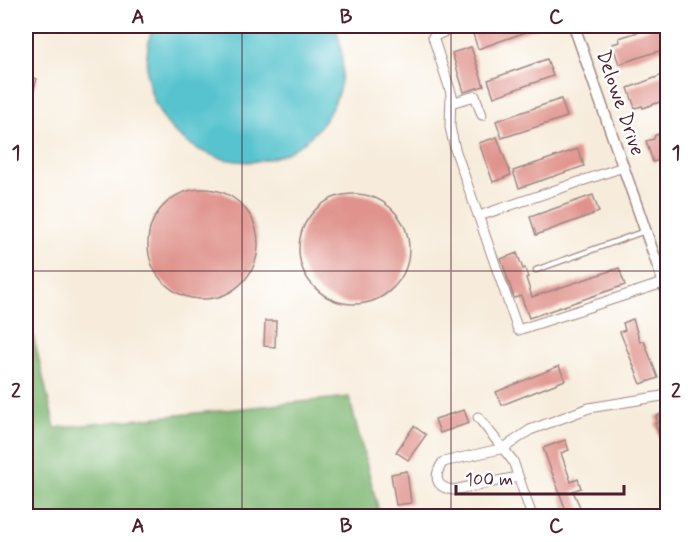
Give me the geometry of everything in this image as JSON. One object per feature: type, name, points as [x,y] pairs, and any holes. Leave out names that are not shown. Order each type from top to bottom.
[{"type":"street","points":[[457,26],[433,37],[454,102],[475,96],[482,115]]},
{"type":"street","name":"Delowe Drive","points":[[574,26],[668,295]]},
{"type":"street","points":[[451,93],[450,127],[455,150],[518,330],[663,283]]},
{"type":"street","points":[[479,216],[623,167]]},
{"type":"street","points":[[518,477],[453,490],[440,484],[437,472],[443,462],[504,448],[530,430],[589,408],[668,395]]},
{"type":"street","points":[[478,417],[513,461],[532,516]]},
{"type":"lane","points":[[536,270],[645,231]]},
{"type":"green space","points":[[26,305],[55,428],[349,397],[380,516],[26,516]]},
{"type":"water","points":[[153,26],[335,26],[341,46],[342,76],[333,106],[308,139],[276,157],[241,161],[207,153],[178,135],[156,106],[147,70]]},
{"type":"building","points":[[489,26],[540,27],[478,49],[472,31]]},
{"type":"building","points":[[657,26],[668,26],[668,48],[619,64],[612,44],[620,42],[619,38]]},
{"type":"building","points":[[471,47],[484,86],[464,92],[452,53]]},
{"type":"building","points":[[547,59],[553,76],[494,97],[488,80]]},
{"type":"building","points":[[668,73],[668,99],[643,108],[642,106],[635,108],[628,88]]},
{"type":"building","points":[[26,75],[37,79],[27,108],[26,108]]},
{"type":"building","points":[[561,99],[567,117],[502,138],[496,121]]},
{"type":"building","points":[[668,131],[668,157],[653,162],[646,141]]},
{"type":"building","points":[[497,137],[511,175],[493,182],[479,143]]},
{"type":"building","points":[[578,149],[584,166],[519,188],[513,171]]},
{"type":"building","points":[[203,189],[224,194],[242,205],[253,223],[258,244],[253,265],[242,283],[224,294],[203,299],[182,294],[164,283],[153,265],[148,244],[153,223],[164,205],[182,194]]},
{"type":"building","points":[[354,194],[375,198],[393,210],[405,228],[409,249],[405,270],[393,288],[375,300],[354,304],[333,300],[315,288],[303,270],[299,249],[303,228],[315,210],[333,198]]},
{"type":"building","points":[[593,195],[599,212],[536,235],[530,217]]},
{"type":"building","points":[[517,253],[523,269],[525,268],[532,297],[619,268],[625,285],[529,318],[521,296],[514,298],[501,259]]},
{"type":"building","points":[[633,319],[640,342],[644,341],[658,378],[641,384],[620,332],[625,330],[623,323]]},
{"type":"building","points":[[265,321],[276,321],[275,347],[264,346]]},
{"type":"building","points":[[559,366],[565,380],[502,405],[496,392]]},
{"type":"building","points":[[464,410],[469,423],[440,433],[435,419]]},
{"type":"building","points":[[668,412],[668,457],[666,457],[655,423],[658,423],[656,416]]},
{"type":"building","points":[[414,426],[426,435],[408,460],[396,452]]},
{"type":"building","points":[[565,440],[569,450],[561,453],[571,482],[578,479],[581,488],[573,491],[584,516],[568,516],[543,448]]},
{"type":"building","points":[[407,471],[411,503],[396,505],[391,474]]}]
